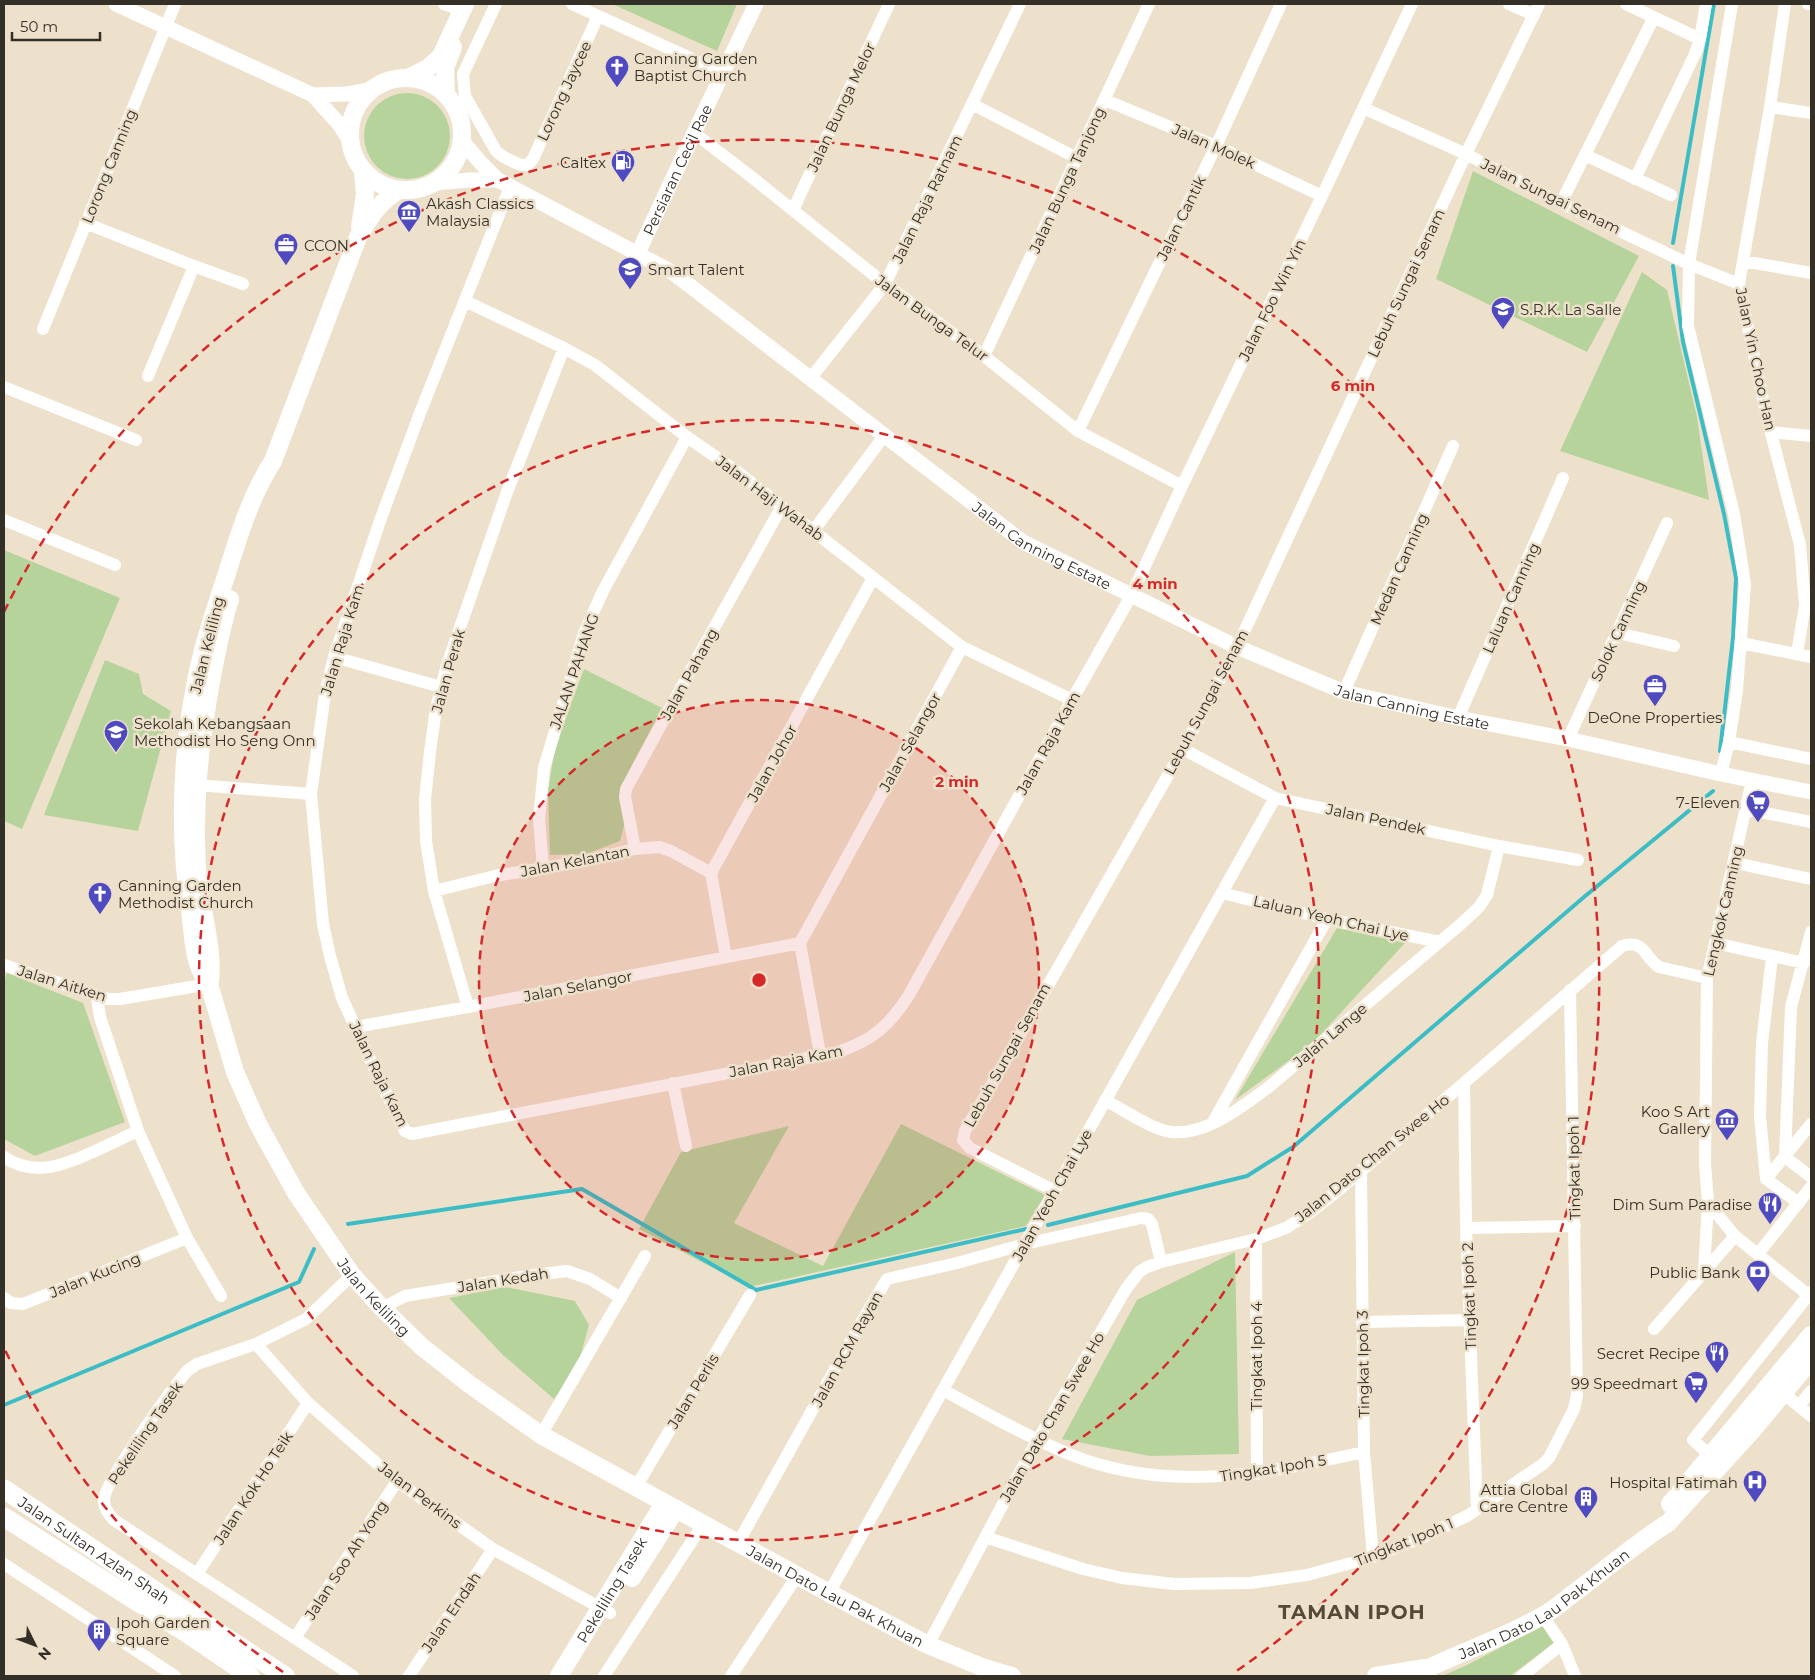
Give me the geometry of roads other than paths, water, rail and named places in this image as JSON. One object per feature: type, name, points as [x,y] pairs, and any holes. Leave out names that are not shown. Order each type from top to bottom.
[{"type":"main road","points":[[408,78],[428,68],[441,56],[467,6]]},
{"type":"main road","points":[[446,95],[446,68],[467,6]]},
{"type":"main road","points":[[408,78],[422,80],[435,86],[446,95],[456,108],[461,123],[461,140],[457,157],[447,172],[434,183],[411,190],[399,190],[373,180],[363,171],[354,157],[350,141],[350,126],[354,112],[362,99],[372,89],[389,80],[408,78]]},
{"type":"main road","points":[[358,237],[365,194],[363,171]]},
{"type":"main road","name":"Jalan Keliling","points":[[399,190],[384,199],[358,237],[273,461],[261,480],[235,545],[212,618],[195,684],[188,729],[183,783],[187,892],[198,961],[201,972],[209,984],[235,1072],[258,1124],[296,1193],[352,1275],[382,1308],[428,1351],[469,1384],[541,1435],[670,1506]]},
{"type":"main road","name":"Jalan Keliling","points":[[209,984],[210,960],[197,871],[195,816],[197,785],[208,697],[227,610],[243,556],[271,484],[273,461]]},
{"type":"main road","name":"Jalan Dato Lau Pak Khuan","points":[[1653,1532],[1665,1510],[1811,1334]]},
{"type":"main road","name":"Jalan Dato Lau Pak Khuan","points":[[1413,1676],[1543,1616],[1653,1532],[1668,1523],[1750,1433],[1811,1360]]},
{"type":"main road","name":"Jalan Sultan Azlan Shah","points":[[6,1488],[170,1601],[285,1676]]},
{"type":"main road","name":"Jalan Dato Lau Pak Khuan","points":[[670,1506],[797,1576],[979,1672],[1012,1676]]},
{"type":"main road","name":"Pekeliling Tasek","points":[[559,1676],[605,1611],[670,1506]]},
{"type":"main road","name":"Jalan Sultan Azlan Shah","points":[[4,1517],[176,1626],[250,1676]]},
{"type":"main road","name":"Pekeliling Tasek","points":[[571,1676],[605,1611]]},
{"type":"main road","name":"Jalan Dato Lau Pak Khuan","points":[[1376,1676],[1430,1667]]},
{"type":"street","points":[[116,4],[313,95],[339,124],[350,141]]},
{"type":"street","name":"Lorong Canning","points":[[43,330],[85,223],[176,4]]},
{"type":"street","points":[[444,4],[467,6]]},
{"type":"street","name":"Lorong Jaycee","points":[[496,4],[463,74],[465,96],[496,151],[502,157],[524,166],[528,165],[533,159],[598,16]]},
{"type":"street","points":[[572,4],[723,73]]},
{"type":"street","name":"Persiaran Cecil Rae","points":[[638,253],[756,4]]},
{"type":"street","name":"Jalan Bunga Melor","points":[[793,210],[889,4]]},
{"type":"street","name":"Jalan Raja Ratnam","points":[[810,379],[885,284],[1020,4]]},
{"type":"street","name":"Jalan Bunga Tanjong","points":[[984,356],[1149,4]]},
{"type":"street","name":"Jalan Cantik","points":[[1078,430],[1216,146],[1281,4]]},
{"type":"street","name":"Jalan Foo Win Yin","points":[[1131,596],[1412,4]]},
{"type":"street","points":[[1466,154],[1537,10],[1509,4]]},
{"type":"street","points":[[1626,4],[1700,39]]},
{"type":"street","points":[[1635,179],[1695,54],[1700,39],[1706,4]]},
{"type":"street","points":[[1721,774],[1737,690],[1744,584],[1734,514],[1688,326],[1690,264],[1732,4]]},
{"type":"street","name":"Jalan Yin Choo Han","points":[[1785,4],[1770,107],[1738,284],[1752,354],[1771,432],[1806,546],[1805,605],[1797,654]]},
{"type":"street","points":[[1561,203],[1654,17]]},
{"type":"street","points":[[313,95],[348,94],[372,89]]},
{"type":"street","name":"Jalan Molek","points":[[1105,100],[1216,146],[1322,196]]},
{"type":"street","points":[[972,104],[1077,158]]},
{"type":"street","points":[[1770,107],[1811,113]]},
{"type":"street","name":"Jalan Sungai Senam","points":[[1364,108],[1466,154],[1561,203],[1690,264],[1738,284]]},
{"type":"street","name":"Jalan Bunga Telur","points":[[694,133],[885,284],[984,356],[1078,430],[1182,486]]},
{"type":"street","points":[[461,140],[481,163],[504,184]]},
{"type":"street","name":"Lebuh Sungai Senam","points":[[1055,1191],[970,1148],[963,1140],[963,1136],[1046,985],[1183,749],[1237,648],[1466,154]]},
{"type":"street","points":[[1585,155],[1670,196]]},
{"type":"street","name":"Jalan Canning Estate","points":[[434,183],[470,180],[504,184],[672,272],[1024,542],[1237,648],[1344,692],[1458,718],[1568,739],[1752,781],[1811,792]]},
{"type":"street","name":"Jalan Raja Kam","points":[[504,184],[465,301],[385,509],[334,657],[325,694],[311,794],[323,924],[342,998],[378,1079],[406,1131],[412,1134],[838,1052],[859,1045],[879,1031],[895,1016],[909,995],[1131,596]]},
{"type":"street","points":[[85,223],[243,284]]},
{"type":"street","points":[[1743,261],[1811,272]]},
{"type":"street","points":[[148,376],[194,266]]},
{"type":"street","name":"Jalan Haji Wahab","points":[[465,301],[564,348],[595,365],[814,530],[962,647],[1072,700]]},
{"type":"street","name":"Jalan Perak","points":[[468,1007],[434,892],[426,841],[426,800],[430,752],[441,687],[507,492],[564,348]]},
{"type":"street","points":[[4,386],[136,440]]},
{"type":"street","points":[[1771,432],[1811,436]]},
{"type":"street","name":"JALAN PAHANG","points":[[543,868],[539,819],[544,768],[584,633],[603,591],[687,436]]},
{"type":"street","points":[[814,530],[884,436]]},
{"type":"street","name":"Medan Canning","points":[[1344,692],[1453,446]]},
{"type":"street","name":"Laluan Canning","points":[[1458,718],[1563,478]]},
{"type":"street","name":"Jalan Pahang","points":[[635,849],[625,797],[626,789],[782,506]]},
{"type":"street","points":[[4,520],[115,565]]},
{"type":"street","name":"Solok Canning","points":[[1568,739],[1667,523]]},
{"type":"street","name":"Jalan Johor","points":[[711,873],[873,578]]},
{"type":"street","points":[[1618,633],[1674,646]]},
{"type":"street","points":[[1741,643],[1811,657]]},
{"type":"street","name":"Jalan Selangor","points":[[355,1026],[468,1007],[800,943],[962,647]]},
{"type":"street","points":[[334,657],[441,687]]},
{"type":"street","points":[[1728,742],[1811,759]]},
{"type":"street","name":"Jalan Pendek","points":[[1183,749],[1275,798],[1499,846],[1578,860]]},
{"type":"street","name":"Lengkok Canning","points":[[1704,1271],[1708,1203],[1704,1140],[1707,978],[1735,863],[1752,781]]},
{"type":"street","points":[[197,785],[311,794]]},
{"type":"street","name":"Jalan Yeoh Chai Lye","points":[[829,1593],[1275,798]]},
{"type":"street","points":[[1745,808],[1811,822]]},
{"type":"street","name":"Jalan Lange","points":[[1105,1100],[1158,1128],[1170,1132],[1183,1132],[1197,1128],[1238,1110],[1270,1086],[1479,907],[1487,895],[1499,846]]},
{"type":"street","name":"Jalan Kelantan","points":[[434,892],[495,876],[585,861],[635,849],[658,847],[671,851],[711,873]]},
{"type":"street","points":[[1735,863],[1811,879]]},
{"type":"street","points":[[711,873],[726,957]]},
{"type":"street","name":"Laluan Yeoh Chai Lye","points":[[1222,893],[1327,919],[1440,942]]},
{"type":"street","points":[[1213,1122],[1327,919]]},
{"type":"street","points":[[1785,1157],[1791,1007],[1811,932]]},
{"type":"street","points":[[800,943],[820,1054]]},
{"type":"street","name":"Jalan Dato Chan Swee Ho","points":[[928,1645],[1038,1440],[1126,1289],[1139,1272],[1161,1262],[1256,1239],[1286,1228],[1308,1214],[1464,1083],[1616,950],[1629,944],[1637,945],[1659,967],[1707,978]]},
{"type":"street","points":[[1715,944],[1804,963]]},
{"type":"street","points":[[1772,957],[1762,1043],[1760,1116],[1766,1179],[1799,1203]]},
{"type":"street","name":"Jalan Aitken","points":[[4,965],[97,997],[108,999],[120,999],[209,984]]},
{"type":"street","name":"Tingkat Ipoh 1","points":[[985,1537],[1082,1569],[1122,1578],[1174,1584],[1250,1583],[1298,1576],[1373,1557],[1423,1537],[1476,1510],[1543,1464],[1549,1458],[1574,1409],[1577,1395],[1570,990]]},
{"type":"street","points":[[97,997],[100,1017],[138,1131],[187,1238],[221,1296]]},
{"type":"street","points":[[673,1083],[686,1146]]},
{"type":"street","name":"Tingkat Ipoh 2","points":[[1464,1083],[1466,1228],[1476,1510]]},
{"type":"street","points":[[1766,1179],[1811,1124]]},
{"type":"street","points":[[4,1157],[24,1166],[41,1168],[63,1164],[138,1131]]},
{"type":"street","points":[[1785,1157],[1811,1177]]},
{"type":"street","name":"Tingkat Ipoh 3","points":[[1361,1170],[1364,1452],[1373,1557]]},
{"type":"street","points":[[1758,1254],[1811,1187]]},
{"type":"street","points":[[1708,1203],[1735,1236],[1810,1295],[1693,1440],[1711,1456]]},
{"type":"street","name":"Jalan RCM Rayan","points":[[738,1543],[885,1281],[892,1277],[957,1263],[1025,1244],[1145,1218],[1152,1224],[1161,1262]]},
{"type":"street","points":[[1466,1228],[1575,1226]]},
{"type":"street","points":[[1654,1329],[1735,1236]]},
{"type":"street","name":"Jalan Kucing","points":[[4,1298],[11,1303],[23,1304],[187,1238]]},
{"type":"street","name":"Tingkat Ipoh 4","points":[[1256,1239],[1257,1474]]},
{"type":"street","points":[[541,1435],[645,1256]]},
{"type":"street","name":"Jalan Kedah","points":[[382,1308],[405,1296],[567,1271],[590,1279],[621,1298]]},
{"type":"street","name":"Pekeliling Tasek","points":[[352,1275],[306,1319],[256,1344],[197,1364],[187,1371],[132,1447],[106,1491],[104,1500],[106,1512],[114,1520],[354,1676]]},
{"type":"street","name":"Jalan Perlis","points":[[636,1487],[750,1295]]},
{"type":"street","points":[[1362,1322],[1470,1320]]},
{"type":"street","name":"Jalan Perkins","points":[[256,1344],[308,1403],[397,1481],[494,1549],[605,1611]]},
{"type":"street","name":"Tingkat Ipoh 5","points":[[943,1390],[1070,1455],[1124,1471],[1204,1478],[1257,1474],[1364,1452]]},
{"type":"street","points":[[1748,1409],[1756,1408],[1773,1392],[1778,1391],[1811,1416]]},
{"type":"street","points":[[1799,1406],[1811,1391]]},
{"type":"street","name":"Jalan Kok Ho Teik","points":[[197,1574],[308,1403]]},
{"type":"street","name":"Jalan Soo Ah Yong","points":[[295,1638],[397,1481]]},
{"type":"street","points":[[604,1676],[703,1524]]},
{"type":"street","name":"Jalan Endah","points":[[409,1676],[494,1549]]},
{"type":"street","points":[[4,1564],[175,1676]]},
{"type":"street","points":[[731,1676],[797,1576]]},
{"type":"street","points":[[1543,1616],[1562,1644],[1575,1676]]},
{"type":"street","points":[[1522,1676],[1562,1644]]},
{"type":"waterway","points":[[1673,243],[1714,4]]},
{"type":"waterway","points":[[1673,266],[1683,342],[1724,514],[1736,578],[1733,638],[1720,751]]},
{"type":"waterway","points":[[1048,1225],[1247,1176],[1293,1147],[1584,897],[1713,791]]},
{"type":"waterway","points":[[348,1224],[582,1189],[756,1290],[1026,1229]]},
{"type":"waterway","points":[[4,1405],[299,1282],[314,1249]]},
{"type":"place","name":"Canning Garden Baptist Church","points":[[617,88]]},
{"type":"place","name":"Caltex","points":[[623,183]]},
{"type":"place","name":"Akash Classics Malaysia","points":[[409,233]]},
{"type":"place","name":"CCON","points":[[286,266]]},
{"type":"place","name":"Smart Talent","points":[[630,290]]},
{"type":"place","name":"S.R.K. La Salle","points":[[1503,330]]},
{"type":"place","name":"DeOne Properties","points":[[1655,707]]},
{"type":"place","name":"Sekolah Kebangsaan Methodist Ho Seng Onn","points":[[116,753]]},
{"type":"place","name":"7-Eleven","points":[[1758,823]]},
{"type":"place","name":"Canning Garden Methodist Church","points":[[100,915]]},
{"type":"place","name":"Koo S Art Gallery","points":[[1727,1141]]},
{"type":"place","name":"Dim Sum Paradise","points":[[1770,1225]]},
{"type":"place","name":"Public Bank","points":[[1758,1293]]},
{"type":"place","name":"Secret Recipe","points":[[1717,1374]]},
{"type":"place","name":"99 Speedmart","points":[[1696,1404]]},
{"type":"place","name":"Hospital Fatimah","points":[[1755,1503]]},
{"type":"place","name":"Attia Global Care Centre","points":[[1586,1519]]},
{"type":"place","name":"Ipoh Garden Square","points":[[99,1652]]},
{"type":"district","name":"TAMAN IPOH","points":[[1352,1612]]}]
